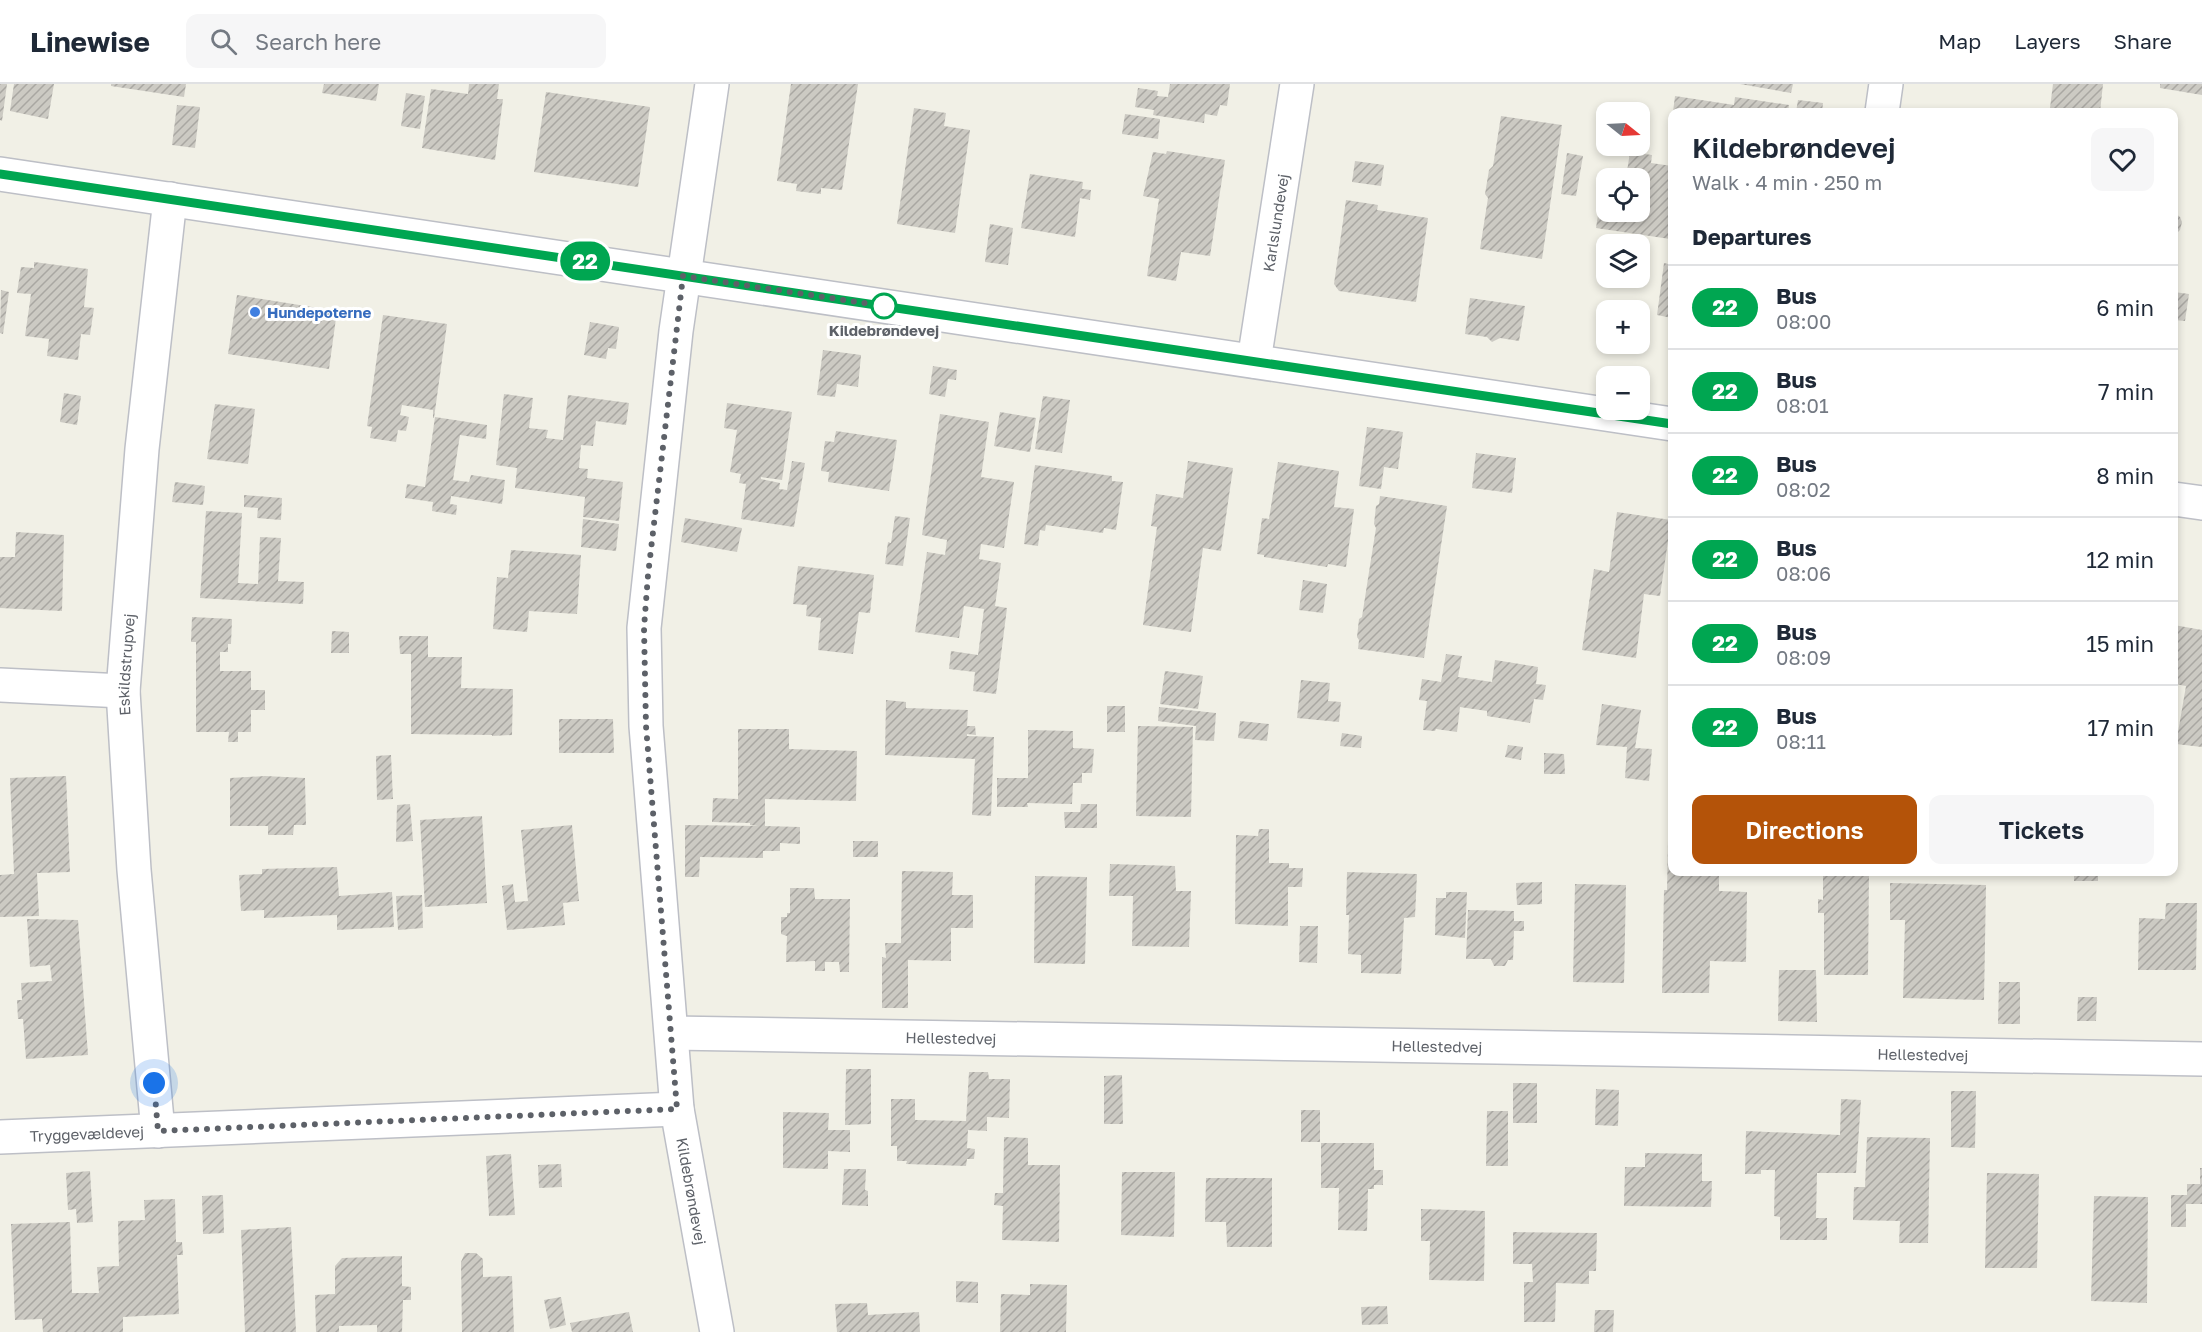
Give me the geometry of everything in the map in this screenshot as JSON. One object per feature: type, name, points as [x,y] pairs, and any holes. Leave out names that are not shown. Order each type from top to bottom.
[{"type":"street","name":"Kildebrøndevej","points":[[712,84],[683,276],[644,628],[646,726],[677,1109],[717,1332]]},
{"type":"street","name":"Karlslundevej","points":[[1254,361],[1297,84]]},
{"type":"street","points":[[1883,108],[1886,84]]},
{"type":"street","points":[[0,174],[1668,423]]},
{"type":"street","name":"Eskildstrupvej","points":[[158,1131],[134,870],[123,691],[142,449],[170,199]]},
{"type":"street","points":[[2178,500],[2202,503]]},
{"type":"street","points":[[0,685],[123,691]]},
{"type":"street","name":"Hellestedvej","points":[[672,1033],[2202,1059]]},
{"type":"street","name":"Tryggevældevej","points":[[0,1137],[677,1109]]},
{"type":"building","points":[[0,84],[7,84],[2,121],[0,120]]},
{"type":"building","points":[[14,84],[54,84],[48,119],[10,111]]},
{"type":"building","points":[[111,84],[186,84],[184,97],[111,86]]},
{"type":"building","points":[[324,84],[379,84],[376,101],[322,93]]},
{"type":"building","points":[[469,84],[499,84],[497,99],[503,99],[495,160],[422,148],[431,89],[468,94]]},
{"type":"building","points":[[791,84],[858,84],[842,190],[821,188],[821,194],[796,191],[797,184],[777,181]]},
{"type":"building","points":[[1170,84],[1230,84],[1227,106],[1220,105],[1217,116],[1205,114],[1204,123],[1153,115],[1154,110],[1135,107],[1138,88],[1158,91],[1157,96],[1168,97]]},
{"type":"building","points":[[1740,84],[1793,84],[1791,93]]},
{"type":"building","points":[[2053,84],[2103,84],[2100,108],[2050,108]]},
{"type":"building","points":[[2160,84],[2202,84],[2202,95],[2160,88]]},
{"type":"building","points":[[546,92],[650,107],[638,187],[534,172]]},
{"type":"building","points":[[406,93],[425,96],[420,129],[401,126]]},
{"type":"building","points":[[1675,96],[1734,105],[1735,97],[1789,105],[1789,108],[1674,108]]},
{"type":"building","points":[[1798,100],[1823,103],[1822,108],[1797,108]]},
{"type":"building","points":[[177,105],[200,107],[195,148],[172,145]]},
{"type":"building","points":[[914,108],[946,113],[944,126],[970,130],[955,233],[897,224]]},
{"type":"building","points":[[1125,114],[1160,119],[1158,139],[1122,134]]},
{"type":"building","points":[[1501,116],[1562,125],[1542,259],[1480,249],[1488,198],[1485,194],[1489,170],[1493,166]]},
{"type":"building","points":[[1167,151],[1225,160],[1210,256],[1181,252],[1176,281],[1147,276],[1159,199],[1143,196],[1153,152],[1166,154]]},
{"type":"building","points":[[1567,153],[1583,156],[1576,196],[1561,194]]},
{"type":"building","points":[[1652,155],[1651,163],[1668,165],[1668,239],[1650,236],[1650,234],[1596,228],[1597,222],[1650,222],[1650,168],[1628,168],[1629,156]]},
{"type":"building","points":[[1355,161],[1384,165],[1381,186],[1352,182]]},
{"type":"building","points":[[1030,174],[1083,182],[1082,189],[1091,190],[1090,200],[1080,198],[1075,237],[1021,228]]},
{"type":"building","points":[[1346,200],[1378,205],[1377,210],[1428,218],[1416,302],[1339,291],[1334,284]]},
{"type":"building","points":[[2178,215],[2182,222],[2178,232]]},
{"type":"building","points":[[990,224],[1013,228],[1008,265],[985,262]]},
{"type":"building","points":[[34,262],[88,269],[84,307],[94,308],[90,335],[81,334],[78,360],[47,356],[49,339],[25,336],[31,294],[17,293],[21,267],[34,268]]},
{"type":"building","points":[[1664,263],[1668,264],[1668,317],[1657,315]]},
{"type":"building","points":[[1,290],[9,292],[3,334],[0,333]]},
{"type":"building","points":[[2178,293],[2189,294],[2185,321],[2178,320]]},
{"type":"building","points":[[237,295],[337,311],[329,369],[228,354]]},
{"type":"building","points":[[1470,298],[1525,306],[1519,341],[1500,338],[1492,342],[1487,337],[1465,334]]},
{"type":"building","points":[[383,315],[447,324],[434,418],[433,410],[402,405],[400,415],[409,417],[406,431],[398,430],[396,442],[370,438],[372,427],[367,426]]},
{"type":"building","points":[[590,322],[619,327],[616,349],[608,348],[606,359],[584,355]]},
{"type":"building","points":[[823,350],[861,355],[858,387],[837,384],[835,397],[817,395]]},
{"type":"building","points":[[933,366],[957,370],[956,380],[948,379],[945,397],[929,394]]},
{"type":"building","points":[[64,393],[81,396],[77,425],[60,422]]},
{"type":"building","points":[[504,394],[533,398],[529,428],[548,430],[546,438],[563,440],[568,395],[629,403],[626,425],[596,421],[593,446],[581,445],[579,468],[588,469],[587,478],[623,482],[619,521],[583,517],[585,497],[515,488],[517,468],[496,465]]},
{"type":"building","points":[[1043,396],[1070,400],[1062,453],[1035,449]]},
{"type":"building","points":[[727,403],[792,412],[782,480],[761,477],[761,479],[780,483],[779,489],[787,490],[792,461],[805,463],[794,527],[741,519],[746,484],[739,483],[741,474],[730,472],[737,430],[724,428]]},
{"type":"building","points":[[215,404],[255,409],[248,464],[207,459]]},
{"type":"building","points":[[1000,412],[1036,418],[1030,452],[994,446]]},
{"type":"building","points":[[940,414],[989,422],[981,477],[1014,482],[1004,548],[981,544],[979,559],[1001,563],[995,606],[1007,608],[996,694],[973,691],[975,672],[949,669],[951,651],[978,655],[984,609],[964,606],[959,638],[915,632],[927,552],[945,555],[947,540],[922,535]]},
{"type":"building","points":[[435,417],[487,425],[486,439],[460,435],[453,480],[469,482],[471,475],[505,480],[502,504],[451,496],[450,504],[457,505],[456,515],[432,511],[433,502],[405,498],[407,484],[425,487]]},
{"type":"building","points":[[1367,427],[1403,432],[1398,469],[1384,467],[1381,489],[1359,486]]},
{"type":"building","points":[[836,431],[897,440],[889,491],[828,482],[829,472],[821,471],[825,441],[834,442]]},
{"type":"building","points":[[1476,453],[1516,458],[1512,493],[1472,488]]},
{"type":"building","points":[[1188,461],[1233,468],[1221,551],[1203,548],[1191,632],[1143,625],[1157,527],[1151,526],[1156,494],[1183,498]]},
{"type":"building","points":[[1278,462],[1339,471],[1334,507],[1354,509],[1346,567],[1328,564],[1327,567],[1257,554],[1262,518],[1269,519]]},
{"type":"building","points":[[1035,465],[1112,476],[1112,481],[1123,482],[1116,530],[1104,528],[1103,533],[1046,525],[1045,531],[1040,530],[1038,546],[1024,544]]},
{"type":"building","points":[[175,482],[205,486],[203,505],[172,502]]},
{"type":"building","points":[[244,495],[282,498],[281,520],[257,518],[258,508],[244,507]]},
{"type":"building","points":[[1380,496],[1447,506],[1424,658],[1358,649],[1359,619],[1362,617],[1376,528],[1374,524],[1376,506],[1379,504]]},
{"type":"building","points":[[206,511],[242,513],[238,583],[258,584],[260,537],[281,538],[278,581],[304,582],[303,604],[200,598]]},
{"type":"building","points":[[1617,512],[1668,520],[1668,541],[1660,596],[1644,594],[1636,658],[1582,650],[1594,569],[1609,572]]},
{"type":"building","points":[[895,516],[910,518],[903,566],[885,564]]},
{"type":"building","points":[[685,518],[742,528],[737,552],[681,542]]},
{"type":"building","points":[[583,519],[619,524],[616,551],[581,547]]},
{"type":"building","points":[[16,532],[64,535],[62,611],[0,608],[0,557],[15,557]]},
{"type":"building","points":[[511,550],[581,555],[577,614],[529,611],[527,632],[493,629],[497,577],[508,578]]},
{"type":"building","points":[[798,566],[874,575],[870,613],[859,612],[853,654],[818,650],[821,618],[806,616],[807,605],[793,604]]},
{"type":"building","points":[[1303,580],[1327,584],[1323,613],[1299,610]]},
{"type":"building","points":[[192,617],[232,619],[231,644],[228,644],[228,652],[220,652],[220,671],[251,671],[251,690],[265,690],[265,710],[251,710],[251,732],[238,732],[238,742],[228,742],[229,732],[196,732],[196,642],[191,642]]},
{"type":"building","points":[[2178,626],[2202,630],[2202,747],[2178,744],[2186,686],[2178,685]]},
{"type":"building","points":[[332,631],[349,632],[349,653],[331,653]]},
{"type":"building","points":[[399,636],[428,636],[428,657],[462,657],[461,688],[513,689],[512,735],[411,734],[411,654],[400,654]]},
{"type":"building","points":[[1446,654],[1462,656],[1458,677],[1492,682],[1495,660],[1538,667],[1536,684],[1546,685],[1543,700],[1534,699],[1530,723],[1487,716],[1487,711],[1460,707],[1457,732],[1423,730],[1427,701],[1419,700],[1422,679],[1441,682]]},
{"type":"building","points":[[1165,671],[1203,676],[1198,709],[1160,704]]},
{"type":"building","points":[[1301,680],[1330,683],[1328,701],[1341,702],[1339,722],[1297,718]]},
{"type":"building","points":[[886,700],[906,702],[906,708],[968,710],[967,726],[975,726],[976,735],[967,734],[967,736],[994,737],[991,816],[972,815],[975,759],[885,755]]},
{"type":"building","points":[[1602,704],[1641,710],[1635,748],[1652,749],[1649,781],[1625,778],[1627,747],[1596,745]]},
{"type":"building","points":[[1107,706],[1125,706],[1125,732],[1107,732]]},
{"type":"building","points":[[1159,707],[1216,713],[1214,741],[1195,740],[1196,726],[1158,721]]},
{"type":"building","points":[[559,719],[613,719],[614,753],[559,753]]},
{"type":"building","points":[[1240,721],[1269,724],[1267,741],[1238,738]]},
{"type":"building","points":[[1138,726],[1193,727],[1191,817],[1136,816]]},
{"type":"building","points":[[738,729],[789,729],[789,749],[857,751],[856,801],[765,799],[765,826],[800,827],[800,844],[780,843],[780,851],[763,851],[763,858],[700,857],[699,877],[685,877],[685,825],[758,826],[750,825],[750,823],[712,822],[713,798],[738,799]]},
{"type":"building","points":[[1028,730],[1073,731],[1073,748],[1094,749],[1092,773],[1082,773],[1082,783],[1073,783],[1072,804],[1027,803],[1028,807],[997,807],[997,778],[1028,778]]},
{"type":"building","points":[[1342,733],[1362,736],[1361,748],[1340,746]]},
{"type":"building","points":[[1508,745],[1523,747],[1521,760],[1505,757]]},
{"type":"building","points":[[1544,753],[1564,754],[1565,774],[1544,774]]},
{"type":"building","points":[[391,755],[393,799],[377,800],[376,756]]},
{"type":"building","points":[[66,776],[70,872],[37,873],[39,916],[0,917],[0,875],[14,874],[10,778]]},
{"type":"building","points":[[265,776],[305,778],[306,825],[294,825],[293,835],[268,835],[268,826],[230,826],[230,778]]},
{"type":"building","points":[[410,804],[413,841],[396,842],[397,805]]},
{"type":"building","points":[[1081,804],[1097,804],[1097,828],[1065,828],[1064,812],[1080,812]]},
{"type":"building","points":[[482,816],[487,903],[425,907],[420,820]]},
{"type":"building","points":[[572,825],[579,901],[563,903],[565,925],[507,930],[502,886],[513,884],[515,902],[528,901],[521,830]]},
{"type":"building","points":[[1259,829],[1269,829],[1269,863],[1289,863],[1289,868],[1303,868],[1302,887],[1288,887],[1288,926],[1235,924],[1236,835],[1258,836]]},
{"type":"building","points":[[1668,840],[1668,876],[1719,876],[1719,891],[1747,892],[1746,962],[1710,961],[1709,993],[1662,993],[1664,890],[1667,890]]},
{"type":"building","points":[[853,841],[878,841],[878,857],[853,857]]},
{"type":"building","points":[[1110,864],[1175,866],[1176,891],[1191,891],[1189,947],[1132,946],[1133,896],[1109,896]]},
{"type":"building","points":[[337,867],[339,896],[392,892],[394,927],[337,930],[337,915],[264,918],[264,910],[241,911],[239,875],[262,874],[262,869]]},
{"type":"building","points":[[902,871],[953,872],[952,895],[973,895],[973,928],[951,928],[951,961],[908,960],[908,1008],[882,1008],[882,957],[886,958],[885,943],[901,943]]},
{"type":"building","points":[[1347,872],[1417,874],[1415,917],[1404,918],[1401,974],[1361,973],[1361,955],[1348,954]]},
{"type":"building","points":[[1035,876],[1087,877],[1085,964],[1034,963]]},
{"type":"building","points":[[1823,876],[1869,876],[1868,975],[1824,975],[1824,913],[1818,913],[1818,899],[1823,900]]},
{"type":"building","points":[[2074,876],[2098,876],[2098,881],[2074,881]]},
{"type":"building","points":[[1542,882],[1542,904],[1517,905],[1516,883]]},
{"type":"building","points":[[1890,883],[1986,885],[1984,1000],[1903,998],[1905,920],[1890,920]]},
{"type":"building","points":[[1575,884],[1626,885],[1624,983],[1573,982]]},
{"type":"building","points":[[790,888],[814,888],[815,899],[850,899],[849,972],[840,972],[839,962],[825,962],[825,971],[815,971],[815,961],[786,962],[787,936],[781,934],[781,917],[787,917],[787,913],[790,913]]},
{"type":"building","points":[[1446,892],[1467,892],[1465,938],[1435,935],[1436,898],[1446,898]]},
{"type":"building","points":[[422,895],[423,928],[398,930],[396,896]]},
{"type":"building","points":[[2166,903],[2197,903],[2196,970],[2138,970],[2139,918],[2165,919]]},
{"type":"building","points":[[1468,910],[1514,911],[1514,921],[1524,921],[1524,931],[1514,931],[1513,960],[1508,960],[1505,966],[1494,966],[1491,959],[1466,959]]},
{"type":"building","points":[[27,919],[78,920],[88,1055],[26,1059],[23,1019],[18,1019],[17,1000],[22,1000],[21,983],[52,981],[50,965],[30,967]]},
{"type":"building","points":[[1300,926],[1318,926],[1317,963],[1299,962]]},
{"type":"building","points":[[1779,970],[1816,970],[1817,1022],[1778,1021]]},
{"type":"building","points":[[1999,982],[2020,982],[2020,1024],[1998,1024]]},
{"type":"building","points":[[2078,997],[2097,997],[2096,1021],[2077,1021]]},
{"type":"building","points":[[846,1069],[871,1069],[871,1124],[845,1125]]},
{"type":"building","points":[[969,1072],[988,1072],[989,1079],[1010,1079],[1009,1118],[987,1117],[987,1131],[968,1130],[967,1148],[975,1149],[974,1159],[967,1159],[966,1166],[906,1164],[907,1161],[897,1161],[897,1146],[891,1146],[891,1099],[915,1099],[915,1120],[966,1121]]},
{"type":"building","points":[[1122,1075],[1123,1124],[1104,1124],[1104,1076]]},
{"type":"building","points":[[1513,1083],[1537,1083],[1537,1123],[1513,1123]]},
{"type":"building","points":[[1596,1089],[1619,1090],[1618,1126],[1595,1125]]},
{"type":"building","points":[[1951,1091],[1976,1091],[1975,1148],[1951,1147]]},
{"type":"building","points":[[1841,1099],[1861,1100],[1856,1173],[1817,1173],[1816,1218],[1827,1218],[1827,1240],[1780,1240],[1780,1217],[1774,1216],[1775,1170],[1761,1170],[1761,1174],[1745,1174],[1746,1131],[1840,1135]]},
{"type":"building","points":[[1301,1110],[1320,1110],[1320,1142],[1301,1142]]},
{"type":"building","points":[[1487,1111],[1508,1111],[1508,1166],[1486,1166]]},
{"type":"building","points":[[783,1112],[829,1113],[828,1130],[850,1130],[850,1152],[828,1151],[828,1169],[783,1168]]},
{"type":"building","points":[[1004,1137],[1028,1138],[1028,1165],[1060,1165],[1059,1242],[1002,1240],[1003,1206],[994,1205],[995,1193],[1003,1193]]},
{"type":"building","points":[[1867,1137],[1930,1138],[1928,1243],[1899,1243],[1900,1221],[1853,1220],[1854,1187],[1865,1187]]},
{"type":"building","points":[[1321,1143],[1374,1143],[1374,1170],[1383,1170],[1383,1185],[1374,1185],[1374,1189],[1368,1189],[1367,1231],[1338,1230],[1339,1188],[1321,1188]]},
{"type":"building","points":[[1645,1153],[1702,1154],[1702,1181],[1712,1181],[1711,1207],[1624,1206],[1625,1167],[1645,1167]]},
{"type":"building","points":[[511,1154],[515,1215],[489,1216],[486,1156]]},
{"type":"building","points":[[561,1164],[562,1187],[539,1188],[538,1165]]},
{"type":"building","points":[[2200,1168],[2202,1168],[2202,1204],[2186,1204],[2186,1227],[2171,1227],[2171,1195],[2187,1195],[2187,1184],[2200,1184]]},
{"type":"building","points":[[844,1169],[866,1169],[865,1190],[868,1191],[868,1206],[842,1205]]},
{"type":"building","points":[[90,1171],[93,1222],[77,1223],[76,1209],[68,1210],[66,1173]]},
{"type":"building","points":[[1122,1172],[1175,1172],[1174,1237],[1121,1235]]},
{"type":"building","points":[[1987,1173],[2039,1174],[2037,1268],[1985,1268]]},
{"type":"building","points":[[1206,1178],[1272,1178],[1272,1247],[1227,1247],[1226,1222],[1205,1222]]},
{"type":"building","points":[[223,1195],[224,1233],[203,1234],[202,1196]]},
{"type":"building","points":[[2094,1196],[2148,1197],[2147,1303],[2091,1301]]},
{"type":"building","points":[[175,1199],[176,1242],[182,1242],[183,1255],[177,1255],[179,1314],[123,1317],[123,1332],[43,1332],[42,1319],[15,1320],[11,1224],[70,1222],[72,1293],[99,1293],[97,1267],[119,1266],[118,1221],[145,1220],[144,1200]]},
{"type":"building","points":[[1421,1209],[1485,1211],[1484,1281],[1429,1280],[1430,1241],[1421,1241]]},
{"type":"building","points":[[291,1227],[296,1332],[245,1332],[241,1230]]},
{"type":"building","points":[[1513,1232],[1597,1233],[1596,1271],[1589,1271],[1589,1284],[1556,1283],[1555,1322],[1524,1322],[1524,1282],[1533,1282],[1532,1264],[1513,1264]]},
{"type":"building","points":[[465,1253],[476,1253],[483,1259],[483,1277],[512,1276],[514,1332],[462,1332],[461,1262]]},
{"type":"building","points":[[402,1256],[402,1286],[411,1287],[411,1300],[403,1300],[402,1332],[377,1332],[377,1325],[339,1326],[339,1332],[316,1332],[315,1295],[335,1294],[335,1266],[342,1258]]},
{"type":"building","points":[[956,1281],[978,1282],[978,1303],[956,1302]]},
{"type":"building","points":[[1030,1284],[1067,1285],[1066,1332],[1000,1332],[1001,1294],[1030,1295]]},
{"type":"building","points":[[561,1297],[566,1325],[550,1329],[544,1300]]},
{"type":"building","points":[[867,1303],[868,1315],[919,1312],[920,1332],[837,1332],[835,1304]]},
{"type":"building","points":[[1387,1306],[1388,1324],[1362,1325],[1361,1307]]},
{"type":"building","points":[[1595,1310],[1614,1310],[1613,1332],[1594,1332]]},
{"type":"building","points":[[629,1312],[633,1332],[572,1332],[570,1323]]},
{"type":"bus line","name":"22","points":[[0,174],[1668,423]]},
{"type":"place","name":"Kildebrøndevej","points":[[884,306]]},
{"type":"place","name":"Hundepoterne","points":[[255,312]]},
{"type":"route","points":[[154,1083],[158,1131],[677,1109],[646,726],[644,628],[648,575],[683,276],[884,306]]}]
